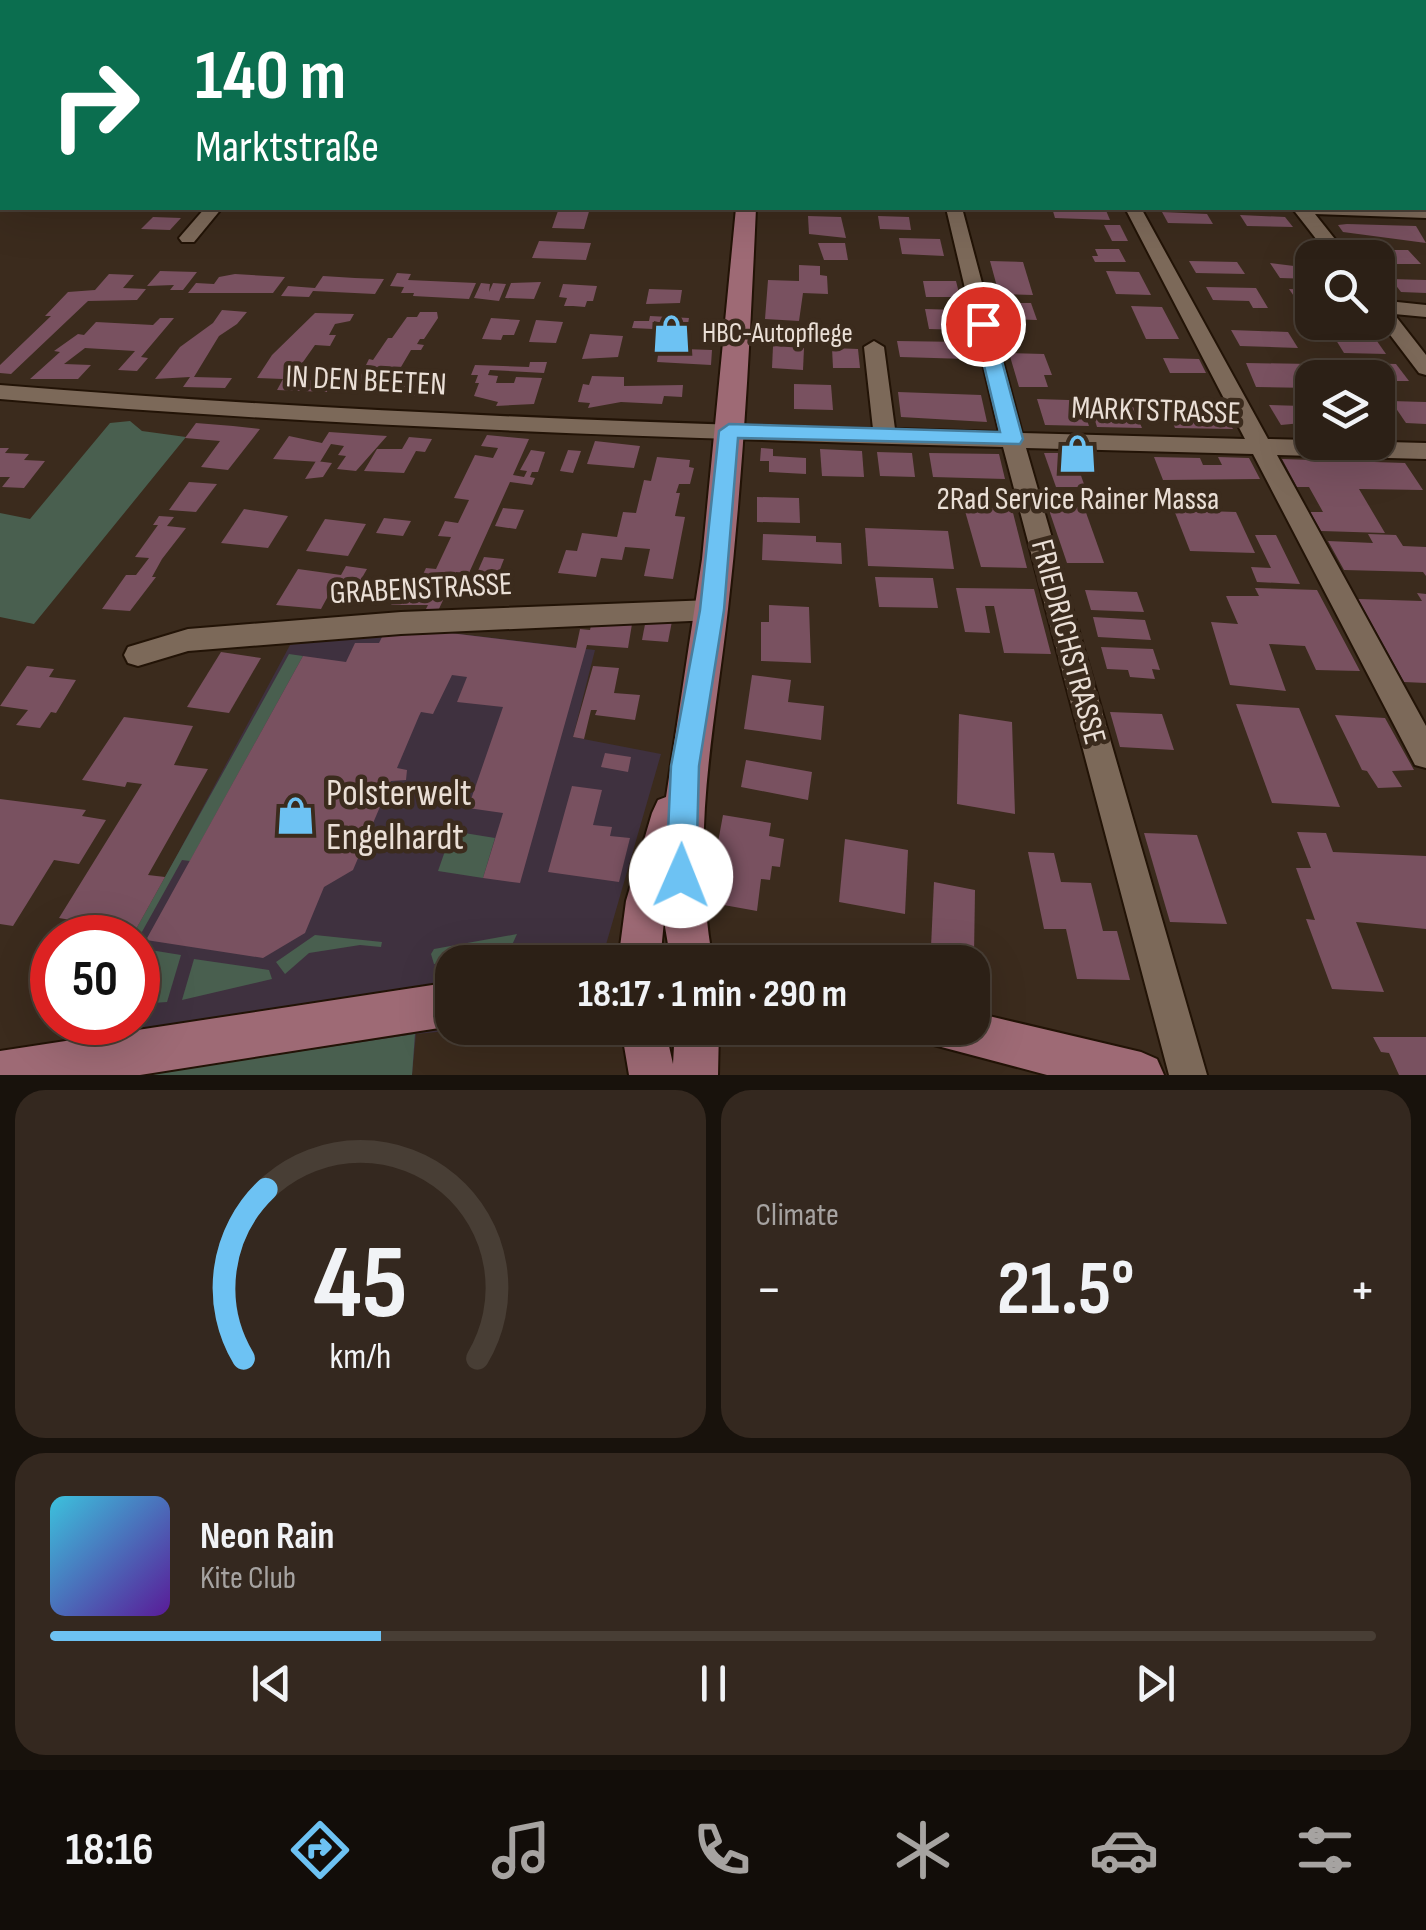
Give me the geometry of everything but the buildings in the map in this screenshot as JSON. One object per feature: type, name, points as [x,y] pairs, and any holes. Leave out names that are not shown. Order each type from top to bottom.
[{"type":"main road","points":[[641,945],[646,902],[685,766],[712,610],[746,210]]},
{"type":"main road","points":[[685,766],[682,886],[690,945]]},
{"type":"main road","points":[[0,1074],[435,1007]]},
{"type":"main road","points":[[990,1039],[1141,1075]]},
{"type":"main road","points":[[646,1045],[652,1075]]},
{"type":"main road","points":[[695,1075],[696,1045]]},
{"type":"street","points":[[188,238],[212,210]]},
{"type":"street","name":"FRIEDRICHSTRASSE","points":[[955,210],[1012,439],[1188,1075]]},
{"type":"street","points":[[1134,210],[1426,755]]},
{"type":"street","points":[[1303,210],[1327,240]]},
{"type":"street","points":[[1351,210],[1426,213]]},
{"type":"street","points":[[1395,307],[1426,310]]},
{"type":"street","points":[[1395,328],[1426,369]]},
{"type":"street","points":[[874,347],[884,435]]},
{"type":"street","name":"IN DEN BEETEN","points":[[0,392],[121,402],[729,431]]},
{"type":"street","name":"MARKTSTRASSE","points":[[729,431],[1426,451]]},
{"type":"street","name":"GRABENSTRASSE","points":[[138,654],[188,640],[401,623],[712,610]]},
{"type":"shaded area","points":[[400,627],[595,650],[573,737],[661,754],[606,945],[435,945],[435,1032],[416,1034],[412,1075],[59,1075],[75,1045],[160,1045],[160,915],[145,915],[290,645],[308,640],[395,636]]},
{"type":"green space","points":[[130,421],[142,431],[186,437],[34,624],[0,617],[0,513],[30,519],[110,423]]},
{"type":"green space","points":[[289,654],[303,656],[190,861],[182,860],[151,915],[144,915]]},
{"type":"green space","points":[[452,831],[495,838],[483,878],[438,871]]},
{"type":"green space","points":[[517,934],[512,945],[456,945]]},
{"type":"green space","points":[[315,935],[382,942],[381,947],[360,945],[309,953],[285,974],[276,962]]},
{"type":"green space","points":[[160,952],[181,955],[167,1002],[160,1002]]},
{"type":"green space","points":[[194,959],[269,970],[272,979],[182,1000]]},
{"type":"green space","points":[[415,1034],[412,1075],[142,1075]]},
{"type":"place","name":"HBC-Autopflege","points":[[672,333]]},
{"type":"place","name":"2Rad Service Rainer Massa","points":[[1078,454]]},
{"type":"place","name":"Polsterwelt Engelhardt","points":[[296,815]]},
{"type":"route","points":[[681,876],[685,766],[712,610],[729,431],[1012,439],[983,324]]}]
